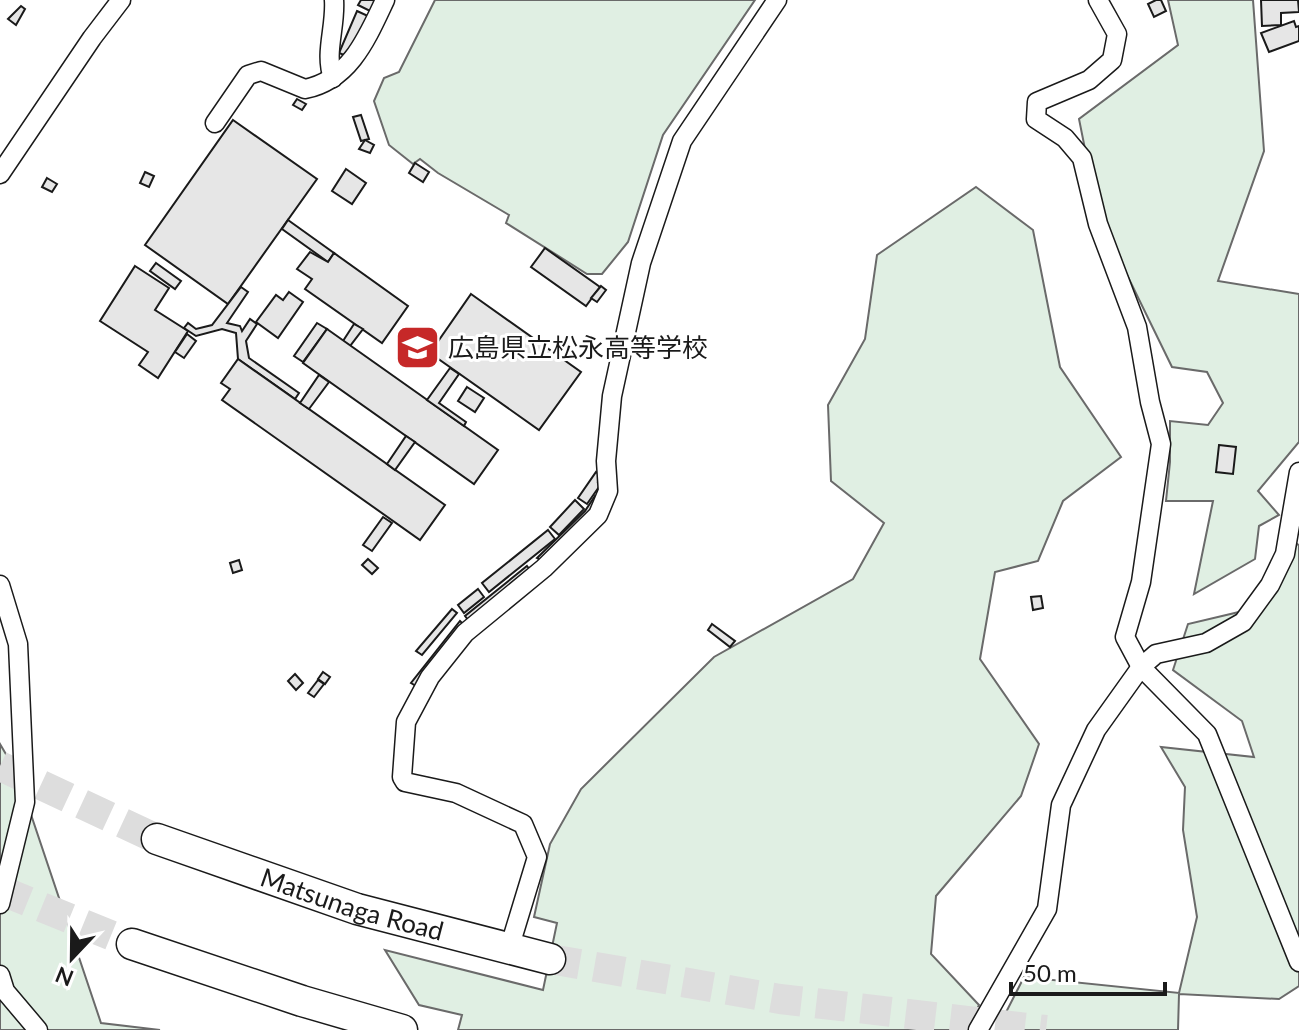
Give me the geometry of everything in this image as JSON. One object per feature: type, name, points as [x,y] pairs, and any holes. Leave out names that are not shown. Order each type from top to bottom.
[{"type":"highway","name":"Matsunaga Road","points":[[157,839],[357,909],[550,959]]},
{"type":"highway","points":[[132,944],[302,1001],[402,1030]]},
{"type":"street","points":[[0,174],[121,0]]},
{"type":"street","points":[[333,78],[328,63],[335,19],[334,0]]},
{"type":"street","points":[[215,123],[248,75],[254,71],[305,89],[333,78],[351,64],[385,0]]},
{"type":"street","points":[[509,949],[537,857],[523,824],[456,793],[405,782],[402,777],[406,722],[430,677],[465,633],[544,568],[598,515],[608,491],[606,461],[612,396],[641,263],[682,141],[777,0]]},
{"type":"street","points":[[1098,0],[1117,34],[1112,60],[1089,80],[1037,102],[1036,119],[1065,138],[1082,158],[1098,224],[1137,327],[1161,444],[1141,582],[1125,637],[1141,667],[1207,734],[1299,962]]},
{"type":"street","points":[[978,1030],[1047,909],[1061,805],[1096,730],[1141,667],[1156,654],[1206,643],[1243,622],[1270,585],[1285,554],[1299,472]]},
{"type":"street","points":[[0,585],[18,644],[25,802],[0,904]]},
{"type":"street","points":[[0,975],[5,991],[38,1030]]},
{"type":"green space","points":[[435,0],[755,0],[663,135],[628,242],[602,274],[587,274],[506,223],[509,215],[420,159],[413,164],[389,145],[374,101],[384,78],[399,72]]},
{"type":"green space","points":[[1168,0],[1253,0],[1264,151],[1218,281],[1299,294],[1299,442],[1258,491],[1279,515],[1259,526],[1255,559],[1194,594],[1213,501],[1166,501],[1170,421],[1208,425],[1223,403],[1207,372],[1172,367],[1109,238],[1079,119],[1178,45]]},
{"type":"green space","points":[[976,187],[1033,230],[1060,367],[1121,457],[1063,501],[1038,561],[995,572],[980,659],[1039,744],[1021,796],[936,896],[931,954],[979,1005],[968,1030],[458,1030],[462,1015],[419,1005],[385,950],[543,990],[557,923],[534,917],[550,844],[581,789],[714,657],[853,579],[884,523],[831,481],[828,405],[865,339],[877,255]]},
{"type":"green space","points":[[1297,544],[1299,986],[1279,999],[1179,994],[1178,1030],[997,1030],[1024,977],[1179,993],[1197,917],[1183,830],[1185,787],[1161,747],[1254,757],[1242,721],[1173,670],[1188,624],[1243,611]]},
{"type":"green space","points":[[0,744],[17,773],[101,1023],[160,1030],[0,1030]]},
{"type":"building","points":[[361,0],[379,0],[372,12],[358,5]]},
{"type":"building","points":[[1161,0],[1166,11],[1154,17],[1148,4]]},
{"type":"building","points":[[1261,0],[1298,0],[1299,12],[1281,13],[1281,25],[1262,26]]},
{"type":"building","points":[[21,6],[25,9],[16,25],[8,19]]},
{"type":"building","points":[[357,11],[368,16],[349,57],[339,53]]},
{"type":"building","points":[[1294,21],[1296,27],[1299,26],[1299,41],[1269,52],[1261,33]]},
{"type":"building","points":[[297,99],[306,104],[302,110],[293,105]]},
{"type":"building","points":[[361,115],[369,139],[361,141],[353,117]]},
{"type":"building","points":[[233,120],[317,179],[228,304],[145,245]]},
{"type":"building","points":[[365,140],[374,145],[370,153],[359,149]]},
{"type":"building","points":[[415,163],[429,172],[423,182],[409,173]]},
{"type":"building","points":[[346,169],[366,183],[352,204],[332,191]]},
{"type":"building","points":[[145,172],[154,176],[149,187],[140,183]]},
{"type":"building","points":[[47,178],[57,184],[52,192],[42,187]]},
{"type":"building","points":[[288,220],[334,253],[328,262],[282,229]]},
{"type":"building","points":[[545,248],[600,287],[586,306],[531,267]]},
{"type":"building","points":[[310,252],[328,262],[334,253],[408,306],[382,343],[305,289],[312,279],[297,269]]},
{"type":"building","points":[[156,263],[181,281],[175,289],[150,271]]},
{"type":"building","points":[[135,266],[169,288],[155,310],[188,331],[158,378],[139,365],[148,352],[100,321]]},
{"type":"building","points":[[601,286],[606,290],[597,302],[591,298]]},
{"type":"building","points":[[241,287],[248,292],[227,323],[240,326],[242,331],[250,319],[257,324],[246,341],[249,358],[299,393],[295,399],[238,359],[236,333],[222,329],[196,336],[184,328],[188,323],[196,329],[212,325]]},
{"type":"building","points":[[289,292],[303,302],[278,338],[256,322],[276,295],[283,300]]},
{"type":"building","points":[[471,294],[581,372],[539,430],[430,353]]},
{"type":"building","points":[[317,323],[327,329],[303,362],[294,356]]},
{"type":"building","points":[[354,324],[363,329],[350,346],[343,341]]},
{"type":"building","points":[[327,329],[498,450],[474,484],[303,363]]},
{"type":"building","points":[[424,333],[437,343],[430,358],[414,346]]},
{"type":"building","points":[[187,334],[196,341],[184,358],[175,352]]},
{"type":"building","points":[[238,359],[445,505],[420,540],[222,400],[230,389],[221,383]]},
{"type":"building","points":[[450,368],[459,374],[439,403],[466,422],[464,426],[427,400]]},
{"type":"building","points":[[319,375],[329,382],[309,409],[300,403]]},
{"type":"building","points":[[467,387],[484,398],[475,412],[458,401]]},
{"type":"building","points":[[406,436],[415,442],[395,470],[387,464]]},
{"type":"building","points":[[1219,445],[1236,447],[1233,474],[1216,472]]},
{"type":"building","points":[[596,472],[602,476],[598,482],[601,484],[587,504],[578,498]]},
{"type":"building","points":[[595,496],[600,500],[591,514],[543,561],[537,558],[585,511]]},
{"type":"building","points":[[575,500],[584,509],[559,535],[550,527]]},
{"type":"building","points":[[383,517],[392,523],[372,551],[363,545]]},
{"type":"building","points":[[548,530],[555,539],[489,592],[482,583]]},
{"type":"building","points":[[368,559],[378,568],[372,574],[362,565]]},
{"type":"building","points":[[239,560],[242,570],[233,573],[230,563]]},
{"type":"building","points":[[527,566],[531,571],[469,621],[465,616]]},
{"type":"building","points":[[478,589],[484,597],[464,613],[458,605]]},
{"type":"building","points":[[1041,596],[1043,608],[1033,610],[1031,597]]},
{"type":"building","points":[[452,609],[457,613],[422,655],[416,651]]},
{"type":"building","points":[[460,621],[464,625],[416,686],[411,683]]},
{"type":"building","points":[[712,624],[735,641],[730,647],[708,630]]},
{"type":"building","points":[[323,672],[330,677],[325,684],[318,679]]},
{"type":"building","points":[[295,674],[303,683],[296,690],[288,681]]},
{"type":"building","points":[[318,680],[324,684],[314,697],[308,693]]},
{"type":"tunnel","points":[[0,766],[157,839]]},
{"type":"tunnel","points":[[0,890],[132,944]]},
{"type":"tunnel","points":[[550,959],[780,999],[1046,1030]]},
{"type":"place","name":"広島県立松永高等学校","points":[[417,347]]}]
